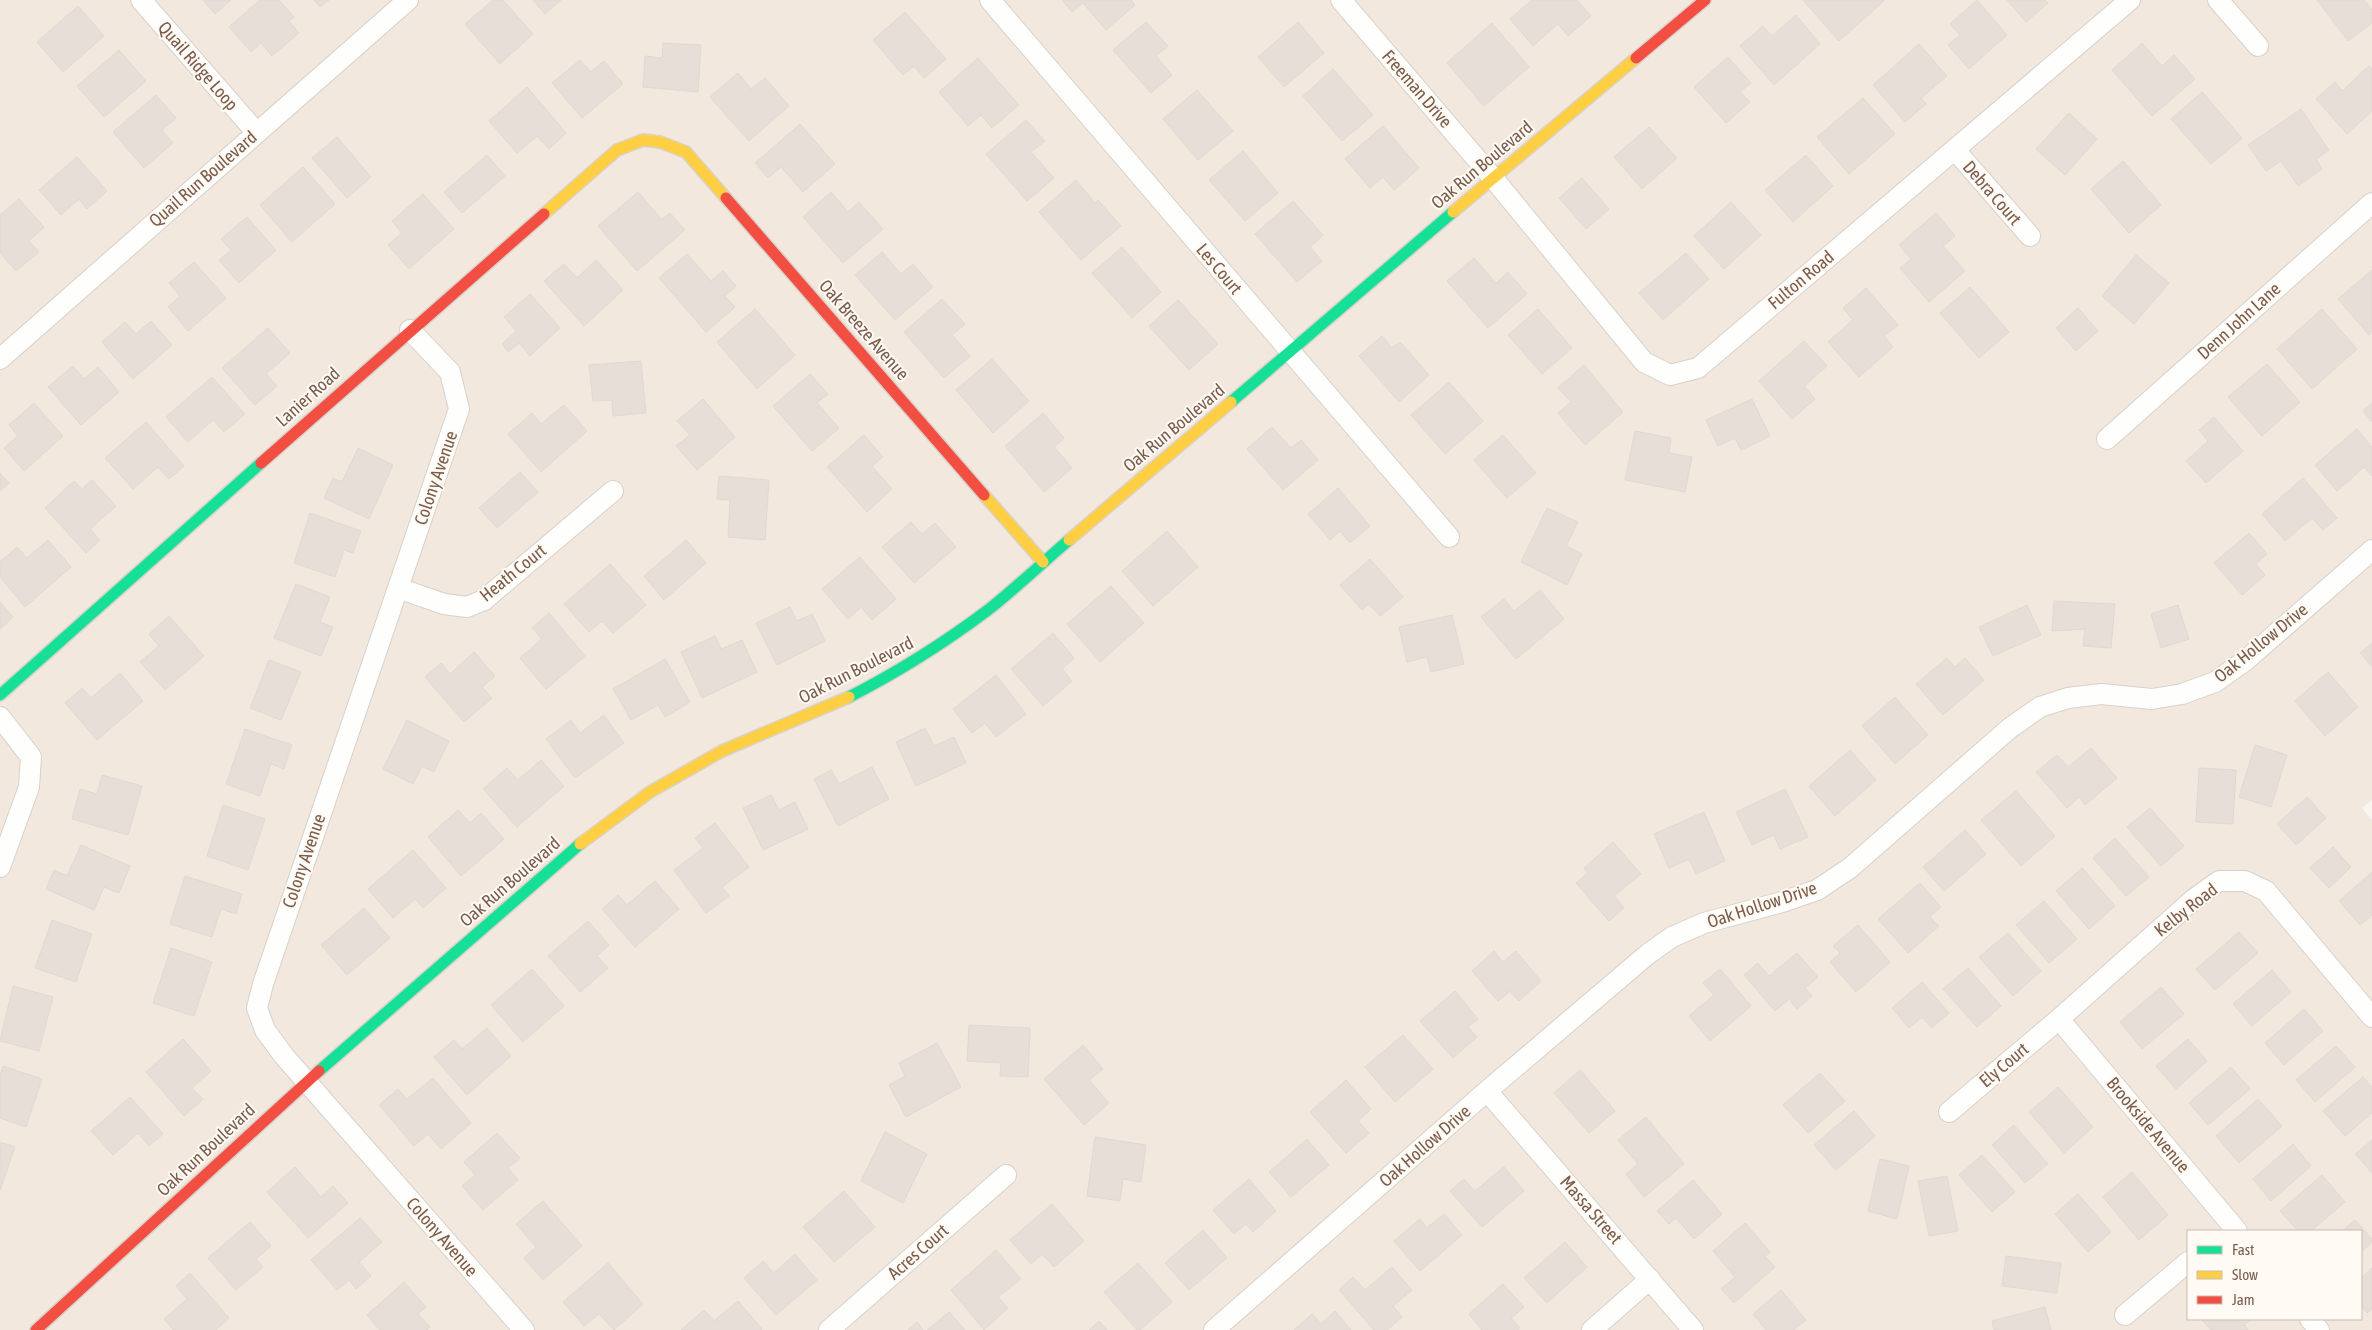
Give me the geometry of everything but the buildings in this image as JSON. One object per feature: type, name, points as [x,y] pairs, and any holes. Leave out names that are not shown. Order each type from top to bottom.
[{"type":"street","name":"Quail Ridge Loop","points":[[141,0],[256,132]]},
{"type":"street","name":"Quail Run Boulevard","points":[[0,359],[408,0]]},
{"type":"street","name":"Les Court","points":[[990,0],[1449,537]]},
{"type":"street","name":"Freeman Drive","points":[[1341,0],[1493,178]]},
{"type":"street","name":"Oak Run Boulevard","points":[[36,1330],[306,1082],[585,840],[650,792],[722,751],[835,705],[892,675],[934,649],[988,610],[1704,0]]},
{"type":"street","name":"Fulton Road","points":[[1493,178],[1644,362],[1670,375],[1698,368],[2130,0]]},
{"type":"street","points":[[2218,0],[2258,46]]},
{"type":"street","name":"Lanier Road","points":[[0,694],[410,330],[617,150],[632,141],[648,140]]},
{"type":"street","name":"Oak Breeze Avenue","points":[[648,140],[668,143],[686,152],[1043,562]]},
{"type":"street","name":"Debra Court","points":[[1955,150],[2030,236]]},
{"type":"street","name":"Denn John Lane","points":[[2107,439],[2372,203]]},
{"type":"street","name":"Colony Avenue","points":[[410,330],[450,372],[459,409],[266,975],[257,1008],[265,1030],[306,1082],[524,1330]]},
{"type":"street","name":"Heath Court","points":[[398,588],[444,604],[467,607],[484,600],[613,490]]},
{"type":"street","name":"Oak Hollow Drive","points":[[1214,1330],[1487,1091],[1648,954],[1672,937],[1704,924],[1817,890],[1850,868],[2010,728],[2040,707],[2068,698],[2101,694],[2152,699],[2182,694],[2215,682],[2246,660],[2372,550]]},
{"type":"street","points":[[0,718],[31,758],[29,787],[0,867]]},
{"type":"street","name":"Kelby Road","points":[[2059,1019],[2194,899],[2219,882],[2236,881],[2245,881],[2266,891],[2372,1017]]},
{"type":"street","name":"Ely Court","points":[[1949,1112],[2059,1019]]},
{"type":"street","name":"Brookside Avenue","points":[[2059,1019],[2231,1229]]},
{"type":"street","name":"Massa Street","points":[[1487,1091],[1693,1330]]},
{"type":"street","name":"Acres Court","points":[[829,1330],[1006,1175]]},
{"type":"street","points":[[2125,1315],[2187,1263]]},
{"type":"street","points":[[1592,1330],[1650,1279]]},
{"type":"street","points":[[2311,1320],[2319,1330]]},
{"type":"shaded area","points":[[0,0],[2372,0],[2372,800],[2362,808],[2372,820],[2372,1330],[0,1330]]},
{"type":"traffic: fast","points":[[1231,402],[1453,212]]},
{"type":"traffic: fast","points":[[0,695],[261,463]]},
{"type":"traffic: fast","points":[[849,697],[903,667],[988,610],[1069,540]]},
{"type":"traffic: fast","points":[[319,1071],[580,844]]},
{"type":"traffic: slow","points":[[1453,212],[1636,58]]},
{"type":"traffic: slow","points":[[544,214],[617,150],[643,140],[660,142],[686,152],[726,198]]},
{"type":"traffic: slow","points":[[1069,540],[1231,402]]},
{"type":"traffic: slow","points":[[984,495],[1043,562]]},
{"type":"traffic: slow","points":[[580,844],[650,792],[722,751],[849,697]]},
{"type":"traffic: jam","points":[[1636,58],[1705,0]]},
{"type":"traffic: jam","points":[[726,198],[984,495]]},
{"type":"traffic: jam","points":[[261,463],[544,214]]},
{"type":"traffic: jam","points":[[36,1330],[319,1071]]}]
